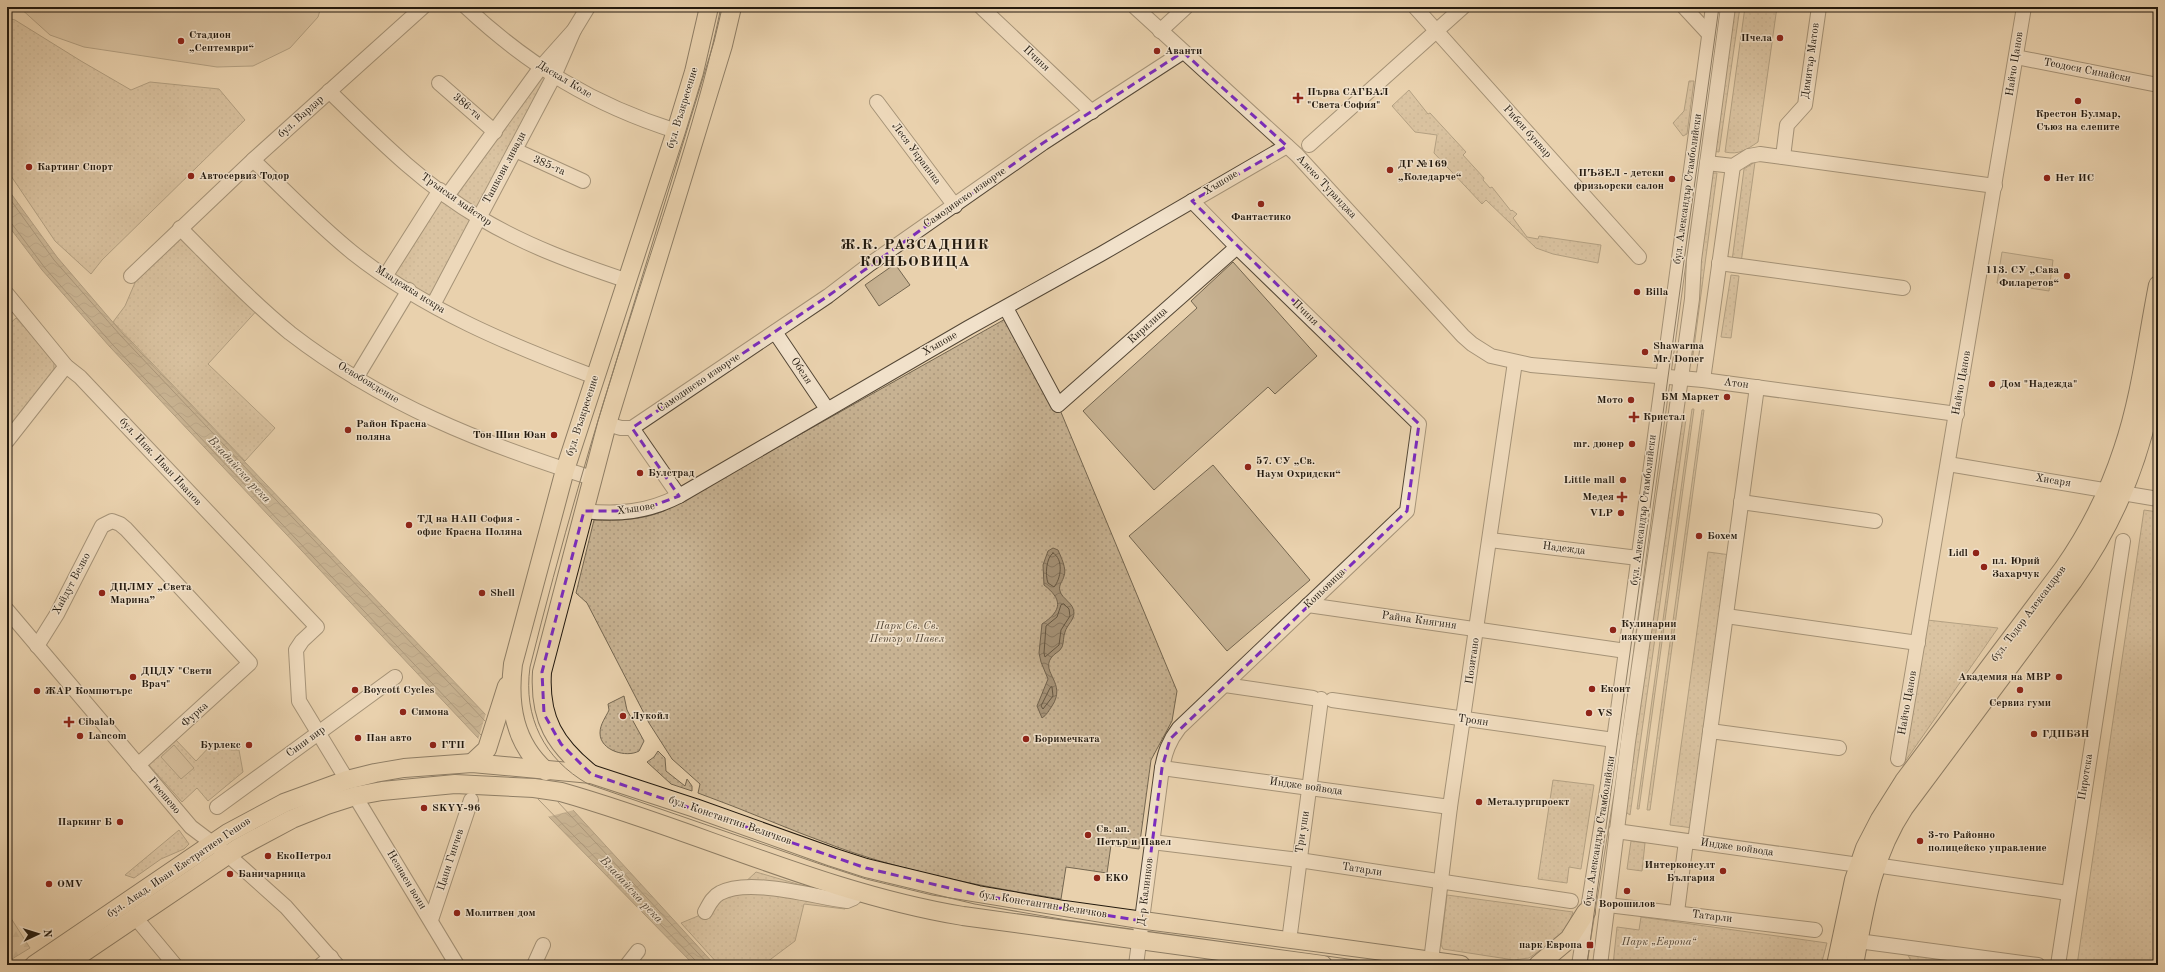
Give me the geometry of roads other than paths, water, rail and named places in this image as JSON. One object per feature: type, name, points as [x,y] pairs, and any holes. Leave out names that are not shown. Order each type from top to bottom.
[{"type":"main road","name":"бул. Възкресение","points":[[590,800],[561,783],[544,769],[525,747],[513,718],[511,694],[513,664],[565,470],[676,131],[694,72],[709,7]]},
{"type":"main road","name":"бул. Възкресение","points":[[592,774],[572,757],[551,730],[542,703],[542,672],[607,424],[719,58],[732,7]]},
{"type":"main road","name":"бул. Тодор Александров","points":[[2116,491],[2158,285]]},
{"type":"main road","name":"бул. Тодор Александров","points":[[1854,965],[1864,907],[1867,865],[1872,834],[1888,804],[2063,569],[2087,531],[2116,491],[2141,445],[2158,369]]},
{"type":"main road","points":[[472,763],[484,752],[489,743],[513,664]]},
{"type":"main road","points":[[500,785],[525,779],[539,773],[551,762],[553,756],[553,740],[551,730]]},
{"type":"main road","name":"бул. Акад. Иван Евстратиев Гешов","points":[[34,965],[243,824],[284,803],[347,780],[404,768],[472,763],[592,774]]},
{"type":"main road","name":"бул. Константин Величков","points":[[592,774],[866,868],[978,895],[1142,921],[1461,965]]},
{"type":"main road","name":"бул. Акад. Иван Евстратиев Гешов","points":[[65,965],[228,854],[292,819],[355,796],[411,787],[455,784],[500,785],[549,789],[590,800]]},
{"type":"main road","name":"бул. Константин Величков","points":[[590,800],[857,890],[914,911],[963,916],[1140,940],[1286,962],[1323,965]]},
{"type":"main road","name":"бул. Тодор Александров","points":[[1836,965],[1845,916],[1867,865]]},
{"type":"main road","points":[[1538,965],[1569,939],[1586,912]]},
{"type":"street","name":"бул. Вардар","points":[[131,276],[253,160],[423,7]]},
{"type":"street","name":"Даскал Коле","points":[[466,7],[499,38],[554,76],[601,102],[638,119],[676,131]]},
{"type":"street","name":"Ташкови ливади","points":[[433,305],[554,76],[574,30],[588,7]]},
{"type":"street","name":"Пчиня","points":[[981,7],[1092,112]]},
{"type":"street","name":"Алеко Туранджа","points":[[1135,7],[1287,146],[1472,344],[1491,356],[1515,362]]},
{"type":"street","points":[[1160,31],[1186,7]]},
{"type":"street","name":"Рибен буквар","points":[[1415,7],[1639,257]]},
{"type":"street","points":[[1309,145],[1463,7]]},
{"type":"street","points":[[1684,7],[1709,34]]},
{"type":"street","name":"бул. Александър Стамболийски","points":[[1579,965],[1586,912],[1614,740],[1713,7]]},
{"type":"street","name":"бул. Александър Стамболийски","points":[[1600,965],[1616,831],[1681,378],[1707,163],[1728,7]]},
{"type":"street","name":"Димитър Матов","points":[[1783,157],[1787,125],[1805,105],[1819,7]]},
{"type":"street","name":"Найчо Цанов","points":[[1898,760],[2024,7]]},
{"type":"street","name":"Ташкови ливади","points":[[386,275],[444,193],[495,132],[541,66],[574,30]]},
{"type":"street","name":"Самодивско изворче","points":[[632,428],[775,332],[954,206],[1183,52]]},
{"type":"street","name":"Теодоси Синайски","points":[[2016,57],[2158,85]]},
{"type":"street","name":"386-та","points":[[439,83],[495,132]]},
{"type":"street","name":"Трънски майстор","points":[[329,91],[392,154],[479,218],[518,239],[574,263],[628,281]]},
{"type":"street","name":"Леся Украинка","points":[[877,102],[954,206]]},
{"type":"street","name":"Хъшове","points":[[584,511],[605,513],[639,511],[662,505],[1287,146]]},
{"type":"street","name":"385-та","points":[[515,150],[583,181]]},
{"type":"street","points":[[1707,163],[1733,166],[1754,154],[1995,186]]},
{"type":"street","name":"Младежка искра","points":[[253,160],[319,224],[353,253],[409,290],[433,305],[513,346],[595,377]]},
{"type":"street","points":[[1703,380],[1733,166]]},
{"type":"street","name":"Пчиня","points":[[1192,200],[1237,247],[1419,424]]},
{"type":"street","name":"Освобождение","points":[[180,228],[260,307],[307,345],[356,378],[420,413],[478,440],[592,478]]},
{"type":"street","name":"Кирилица","points":[[1006,308],[1058,405],[1237,247]]},
{"type":"street","points":[[1719,263],[1903,288]]},
{"type":"street","points":[[356,378],[409,290]]},
{"type":"street","name":"бул. Инж. Иван Иванов","points":[[7,294],[66,366],[80,378],[316,627],[298,645],[295,655],[299,701],[318,734]]},
{"type":"street","name":"Обеля","points":[[775,332],[827,409]]},
{"type":"street","name":"Атон","points":[[1515,362],[1703,380],[1956,414]]},
{"type":"street","name":"Позитано","points":[[1430,960],[1450,807],[1464,720],[1515,362]]},
{"type":"street","points":[[7,441],[66,366]]},
{"type":"street","points":[[1677,912],[1691,842],[1710,731],[1757,387]]},
{"type":"street","points":[[607,424],[621,428],[632,428],[679,496]]},
{"type":"street","name":"Коньовица","points":[[1179,728],[1407,510],[1419,424]]},
{"type":"street","name":"Хисаря","points":[[1948,464],[2158,499]]},
{"type":"street","points":[[1741,502],[1875,520]]},
{"type":"street","name":"Хайдут Велко","points":[[37,646],[57,614],[102,526],[108,522],[115,522],[126,529],[250,663]]},
{"type":"street","name":"Надежда","points":[[1490,540],[1638,558]]},
{"type":"street","name":"Пиротска","points":[[2058,965],[2124,541]]},
{"type":"street","name":"Райна Княгиня","points":[[1308,605],[1626,651]]},
{"type":"street","name":"Гюешево","points":[[7,610],[191,827],[228,854],[286,907],[330,962]]},
{"type":"street","points":[[1726,616],[1918,643]]},
{"type":"street","name":"Фурка","points":[[138,765],[250,663]]},
{"type":"street","name":"Сини вир","points":[[217,807],[396,677]]},
{"type":"street","name":"Троян","points":[[1225,685],[1614,740]]},
{"type":"street","name":"Три уши","points":[[1289,941],[1322,699]]},
{"type":"street","name":"Д-р Калинков","points":[[1136,965],[1162,768],[1165,752],[1170,738],[1179,728]]},
{"type":"street","points":[[1710,731],[1839,748]]},
{"type":"street","points":[[318,734],[347,780]]},
{"type":"street","name":"Индже войвода","points":[[1162,768],[1450,807]]},
{"type":"street","name":"Незнаен воин","points":[[355,796],[458,965]]},
{"type":"street","name":"Цани Гинчев","points":[[431,920],[471,800]]},
{"type":"street","name":"Индже войвода","points":[[1616,831],[2068,893]]},
{"type":"street","name":"Татарли","points":[[1152,842],[1299,860],[1571,901]]},
{"type":"street","points":[[704,912],[714,897],[720,893],[736,888],[756,887],[847,901],[854,898],[857,890]]},
{"type":"street","name":"Татарли","points":[[1608,905],[1677,912],[1815,930]]},
{"type":"street","points":[[135,917],[175,965]]},
{"type":"street","points":[[1858,941],[2038,965]]},
{"type":"street","points":[[534,965],[543,945]]},
{"type":"street","points":[[627,965],[638,951]]},
{"type":"water","name":"Владайска река","points":[[7,188],[57,257],[123,334],[486,715],[715,965],[694,965],[549,817],[478,738],[110,347],[42,270],[7,224]]},
{"type":"water","points":[[1053,548],[1058,550],[1062,559],[1065,573],[1060,585],[1060,591],[1072,606],[1074,613],[1073,618],[1065,632],[1062,647],[1052,656],[1049,663],[1049,669],[1057,691],[1056,698],[1052,706],[1047,714],[1042,718],[1037,706],[1048,679],[1039,653],[1042,624],[1054,614],[1058,604],[1054,595],[1044,585],[1043,565],[1048,551]]},
{"type":"tram line","points":[[721,7],[703,84],[669,198],[591,444],[565,533],[530,667],[530,703],[540,735],[548,749],[559,762],[588,784],[866,879],[932,895],[1141,929],[1417,965]]},
{"type":"tram line","points":[[1587,965],[1719,7]]},
{"type":"place","name":"Пчела","points":[[1780,38]]},
{"type":"place","name":"Стадион „Септември“","points":[[181,41]]},
{"type":"place","name":"Аванти","points":[[1157,51]]},
{"type":"place","name":"Първа САГБАЛ \"Света София\"","points":[[1298,98]]},
{"type":"place","name":"Крестон Булмар, Съюз на слепите","points":[[2078,101]]},
{"type":"place","name":"Картинг Спорт","points":[[29,167]]},
{"type":"place","name":"ДГ №169 „Коледарче“","points":[[1390,170]]},
{"type":"place","name":"Автосервиз Тодор","points":[[191,176]]},
{"type":"place","name":"Нет ИС","points":[[2047,178]]},
{"type":"place","name":"ПЪЗЕЛ - детски фризьорски салон","points":[[1672,179]]},
{"type":"place","name":"Фантастико","points":[[1261,204]]},
{"type":"place","name":"113. СУ „Сава Филаретов“","points":[[2067,276]]},
{"type":"place","name":"Billa","points":[[1637,292]]},
{"type":"place","name":"Shawarma Mr. Doner","points":[[1645,352]]},
{"type":"place","name":"Дом \"Надежда\"","points":[[1992,384]]},
{"type":"place","name":"БМ Маркет","points":[[1727,397]]},
{"type":"place","name":"Мото","points":[[1631,400]]},
{"type":"place","name":"Кристал","points":[[1634,417]]},
{"type":"place","name":"Район Красна поляна","points":[[348,430]]},
{"type":"place","name":"Тон Шин Юан","points":[[554,435]]},
{"type":"place","name":"mr. дюнер","points":[[1632,444]]},
{"type":"place","name":"57. СУ „Св. Наум Охридски“","points":[[1248,467]]},
{"type":"place","name":"Булстрад","points":[[640,473]]},
{"type":"place","name":"Little mall","points":[[1623,480]]},
{"type":"place","name":"Медея","points":[[1622,497]]},
{"type":"place","name":"VLP","points":[[1621,513]]},
{"type":"place","name":"ТД на НАП София - офис Красна Поляна","points":[[409,525]]},
{"type":"place","name":"Бохем","points":[[1699,536]]},
{"type":"place","name":"Lidl","points":[[1976,553]]},
{"type":"place","name":"пл. Юрий Захарчук","points":[[1984,567]]},
{"type":"place","name":"ДЦЛМУ „Света Марина”","points":[[102,593]]},
{"type":"place","name":"Shell","points":[[482,593]]},
{"type":"place","name":"Кулинарни изкушения","points":[[1613,630]]},
{"type":"place","name":"ДЦДУ \"Свети Врач\"","points":[[133,677]]},
{"type":"place","name":"Академия на МВР","points":[[2059,677]]},
{"type":"place","name":"Еконт","points":[[1592,689]]},
{"type":"place","name":"Boycott Cycles","points":[[355,690]]},
{"type":"place","name":"Сервиз гуми","points":[[2020,690]]},
{"type":"place","name":"ЖАР Компютърс","points":[[37,691]]},
{"type":"place","name":"Симона","points":[[403,712]]},
{"type":"place","name":"VS","points":[[1589,713]]},
{"type":"place","name":"Лукойл","points":[[623,716]]},
{"type":"place","name":"Cibalab","points":[[69,722]]},
{"type":"place","name":"ГДПБЗН","points":[[2034,734]]},
{"type":"place","name":"Lancom","points":[[80,736]]},
{"type":"place","name":"Пан авто","points":[[358,738]]},
{"type":"place","name":"Боримечката","points":[[1026,739]]},
{"type":"place","name":"Бурлекс","points":[[249,745]]},
{"type":"place","name":"ГТП","points":[[433,745]]},
{"type":"place","name":"Металургпроект","points":[[1479,802]]},
{"type":"place","name":"SKYY-96","points":[[424,808]]},
{"type":"place","name":"Паркинг Б","points":[[120,822]]},
{"type":"place","name":"Св. ап. Петър и Павел","points":[[1088,835]]},
{"type":"place","name":"3-то Районно полицейско управление","points":[[1920,841]]},
{"type":"place","name":"ЕкоПетрол","points":[[268,856]]},
{"type":"place","name":"Интерконсулт България","points":[[1723,871]]},
{"type":"place","name":"Баничарница","points":[[230,874]]},
{"type":"place","name":"EKO","points":[[1097,878]]},
{"type":"place","name":"OMV","points":[[49,884]]},
{"type":"place","name":"Ворошилов","points":[[1627,891]]},
{"type":"place","name":"Молитвен дом","points":[[457,913]]},
{"type":"place","name":"парк Европа","points":[[1590,945]]},
{"type":"district","name":"Ж.К. РАЗСАДНИК КОНЬОВИЦА","points":[[915,254]]},
{"type":"park label","name":"Парк Св. Св. Петър и Павел","points":[[907,632]]},
{"type":"park label","name":"Парк „Европа“","points":[[1659,942]]}]
